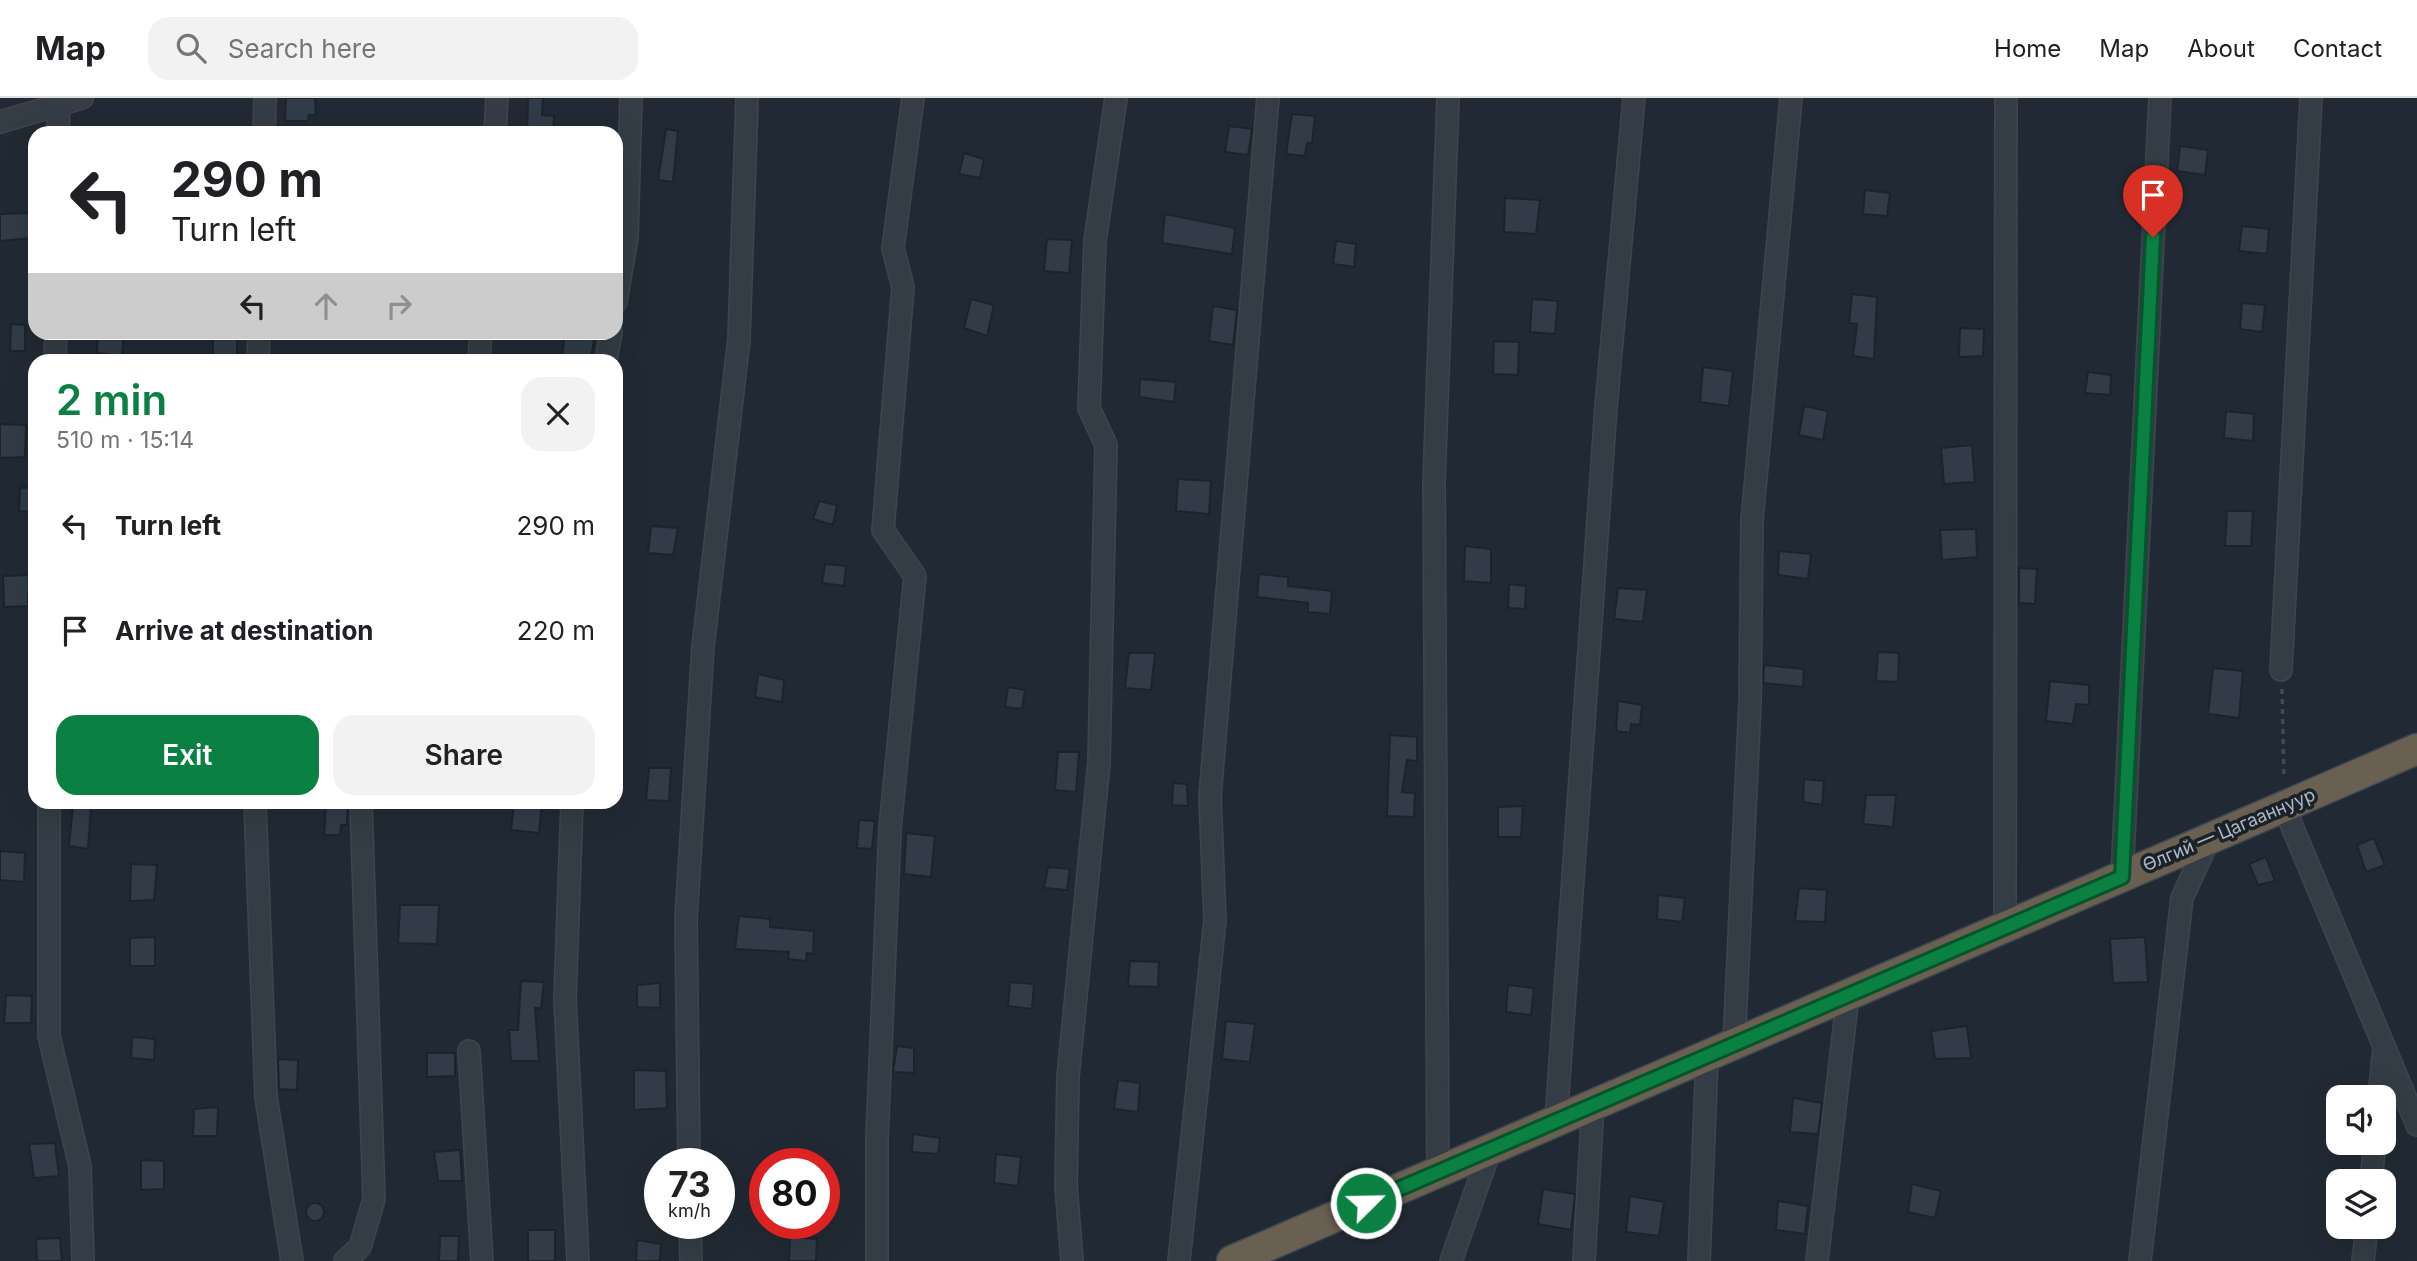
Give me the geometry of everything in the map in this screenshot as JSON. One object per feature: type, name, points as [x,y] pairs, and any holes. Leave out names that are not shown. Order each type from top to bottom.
[{"type":"highway","name":"Өлгий — Цагааннуур","points":[[1232,1261],[1269,1253],[1438,1172],[2417,749]]},
{"type":"street","points":[[0,122],[82,98]]},
{"type":"street","points":[[264,126],[265,98]]},
{"type":"street","points":[[495,126],[497,98]]},
{"type":"street","points":[[623,261],[627,237],[631,98]]},
{"type":"street","points":[[689,1148],[686,919],[703,647],[739,339],[747,98]]},
{"type":"street","points":[[877,1261],[877,1139],[890,828],[915,576],[883,530],[903,287],[893,248],[913,98]]},
{"type":"street","points":[[1072,1261],[1066,1186],[1068,1077],[1099,762],[1106,445],[1089,408],[1095,241],[1116,98]]},
{"type":"street","points":[[1179,1261],[1215,920],[1210,797],[1268,98]]},
{"type":"street","points":[[1438,1172],[1434,481],[1448,98]]},
{"type":"street","points":[[1556,1121],[1606,407],[1634,98]]},
{"type":"street","points":[[1699,1261],[1721,1050],[1749,702],[1752,520],[1791,98]]},
{"type":"street","points":[[2005,928],[2006,98]]},
{"type":"street","points":[[2122,877],[2160,98]]},
{"type":"street","points":[[2281,670],[2311,98]]},
{"type":"street","points":[[58,126],[59,104]]},
{"type":"street","points":[[2284,807],[2417,1125]]},
{"type":"street","points":[[50,809],[50,1036],[80,1166],[83,1261]]},
{"type":"street","points":[[255,809],[266,1097],[292,1261]]},
{"type":"street","points":[[345,1261],[360,1247],[374,1199],[360,809]]},
{"type":"street","points":[[572,809],[565,999],[578,1261]]},
{"type":"street","points":[[2140,1261],[2182,898],[2209,839]]},
{"type":"street","points":[[1816,1261],[1848,995]]},
{"type":"street","points":[[2380,1085],[2384,1046]]},
{"type":"street","points":[[469,1051],[482,1261]]},
{"type":"street","points":[[1584,1261],[1593,1105]]},
{"type":"street","points":[[1451,1261],[1490,1150]]},
{"type":"street","points":[[690,1239],[691,1261]]},
{"type":"street","points":[[2363,1261],[2366,1239]]},
{"type":"path","points":[[2281,670],[2284,807]]},
{"type":"building","points":[[286,98],[315,98],[316,115],[309,115],[308,121],[285,121]]},
{"type":"building","points":[[528,98],[543,98],[542,115],[554,116],[553,126],[527,126]]},
{"type":"building","points":[[1292,114],[1315,116],[1312,143],[1307,143],[1305,156],[1286,154]]},
{"type":"building","points":[[1229,126],[1252,129],[1248,155],[1225,152]]},
{"type":"building","points":[[666,129],[678,131],[673,182],[658,180]]},
{"type":"building","points":[[2180,146],[2208,150],[2205,175],[2177,171]]},
{"type":"building","points":[[964,153],[984,159],[980,178],[959,174]]},
{"type":"building","points":[[1865,190],[1890,193],[1887,216],[1863,214]]},
{"type":"building","points":[[1505,198],[1540,200],[1536,234],[1504,232]]},
{"type":"building","points":[[28,213],[28,238],[0,241],[0,214]]},
{"type":"building","points":[[1165,214],[1235,228],[1232,254],[1162,243]]},
{"type":"building","points":[[2242,226],[2269,229],[2267,254],[2239,251]]},
{"type":"building","points":[[1047,239],[1072,240],[1069,273],[1044,271]]},
{"type":"building","points":[[1336,241],[1356,244],[1354,267],[1333,264]]},
{"type":"building","points":[[1852,294],[1877,297],[1874,359],[1853,356],[1857,324],[1849,323]]},
{"type":"building","points":[[971,299],[994,305],[987,336],[964,328]]},
{"type":"building","points":[[1532,299],[1558,301],[1555,334],[1530,332]]},
{"type":"building","points":[[2242,303],[2265,305],[2262,332],[2240,329]]},
{"type":"building","points":[[1213,306],[1237,310],[1233,345],[1209,341]]},
{"type":"building","points":[[11,324],[25,325],[25,351],[10,351]]},
{"type":"building","points":[[1960,328],[1984,329],[1983,356],[1959,357]]},
{"type":"building","points":[[98,340],[123,340],[122,354],[97,353]]},
{"type":"building","points":[[213,340],[237,340],[237,354],[213,354]]},
{"type":"building","points":[[564,340],[594,340],[592,354],[562,354]]},
{"type":"building","points":[[1494,341],[1519,342],[1518,375],[1493,374]]},
{"type":"building","points":[[1703,367],[1733,371],[1729,406],[1700,402]]},
{"type":"building","points":[[2088,372],[2111,375],[2110,395],[2085,393]]},
{"type":"building","points":[[1140,379],[1176,382],[1174,402],[1139,397]]},
{"type":"building","points":[[1804,406],[1828,411],[1823,440],[1799,435]]},
{"type":"building","points":[[2226,411],[2254,414],[2253,441],[2224,438]]},
{"type":"building","points":[[0,424],[26,425],[25,457],[0,458]]},
{"type":"building","points":[[1972,445],[1975,482],[1944,484],[1941,448]]},
{"type":"building","points":[[1178,479],[1211,481],[1209,514],[1176,511]]},
{"type":"building","points":[[28,487],[28,512],[19,511],[20,488]]},
{"type":"building","points":[[819,501],[837,505],[833,525],[813,519]]},
{"type":"building","points":[[2227,511],[2253,511],[2251,546],[2225,546]]},
{"type":"building","points":[[651,526],[678,528],[673,555],[648,553]]},
{"type":"building","points":[[1976,529],[1977,557],[1942,560],[1940,530]]},
{"type":"building","points":[[1465,546],[1491,549],[1491,583],[1464,581]]},
{"type":"building","points":[[1779,551],[1811,554],[1808,579],[1778,575]]},
{"type":"building","points":[[825,564],[846,566],[844,586],[822,583]]},
{"type":"building","points":[[2019,568],[2037,569],[2035,604],[2019,603]]},
{"type":"building","points":[[1259,574],[1288,577],[1288,586],[1332,591],[1330,614],[1308,612],[1308,603],[1257,597]]},
{"type":"building","points":[[28,575],[28,606],[4,607],[3,576]]},
{"type":"building","points":[[1509,584],[1526,586],[1525,609],[1508,608]]},
{"type":"building","points":[[1618,588],[1647,590],[1643,622],[1614,619]]},
{"type":"building","points":[[1878,652],[1899,653],[1898,682],[1876,681]]},
{"type":"building","points":[[1129,653],[1155,653],[1151,690],[1125,688]]},
{"type":"building","points":[[1764,665],[1804,669],[1803,687],[1763,683]]},
{"type":"building","points":[[2213,668],[2243,671],[2239,718],[2208,714]]},
{"type":"building","points":[[758,674],[784,680],[782,702],[755,697]]},
{"type":"building","points":[[2050,681],[2089,685],[2089,705],[2076,704],[2073,724],[2046,721]]},
{"type":"building","points":[[1008,687],[1025,690],[1022,709],[1005,707]]},
{"type":"building","points":[[1618,701],[1642,705],[1640,725],[1631,724],[1630,733],[1616,731]]},
{"type":"building","points":[[1390,735],[1417,737],[1417,761],[1407,760],[1402,792],[1415,793],[1414,817],[1387,816]]},
{"type":"building","points":[[1058,752],[1079,752],[1076,792],[1055,790]]},
{"type":"building","points":[[649,768],[671,768],[669,801],[646,800]]},
{"type":"building","points":[[1804,779],[1824,781],[1822,805],[1803,802]]},
{"type":"building","points":[[1173,783],[1187,784],[1188,806],[1172,805]]},
{"type":"building","points":[[1866,795],[1896,795],[1893,827],[1863,824]]},
{"type":"building","points":[[1523,806],[1521,837],[1498,837],[1498,807]]},
{"type":"building","points":[[73,809],[91,809],[88,849],[69,846]]},
{"type":"building","points":[[326,809],[348,809],[347,825],[341,825],[340,835],[324,835]]},
{"type":"building","points":[[513,809],[541,809],[539,833],[511,830]]},
{"type":"building","points":[[859,820],[875,821],[872,849],[857,848]]},
{"type":"building","points":[[906,833],[935,836],[931,877],[904,874]]},
{"type":"building","points":[[2374,838],[2385,865],[2366,872],[2357,845]]},
{"type":"building","points":[[0,851],[25,853],[24,882],[0,880]]},
{"type":"building","points":[[2266,857],[2275,881],[2258,885],[2249,864]]},
{"type":"building","points":[[131,864],[157,865],[154,900],[130,901]]},
{"type":"building","points":[[1048,867],[1070,869],[1067,890],[1044,888]]},
{"type":"building","points":[[1799,888],[1827,890],[1825,922],[1795,921]]},
{"type":"building","points":[[1658,895],[1685,898],[1682,922],[1657,919]]},
{"type":"building","points":[[400,905],[439,905],[437,944],[398,943]]},
{"type":"building","points":[[739,916],[770,919],[770,927],[814,931],[813,954],[807,953],[806,961],[788,959],[789,952],[735,949]]},
{"type":"building","points":[[155,937],[155,966],[130,966],[130,938]]},
{"type":"building","points":[[2145,937],[2148,982],[2113,983],[2110,939]]},
{"type":"building","points":[[1130,961],[1159,962],[1158,987],[1128,986]]},
{"type":"building","points":[[521,981],[544,982],[541,1008],[535,1008],[539,1061],[511,1061],[509,1030],[518,1030]]},
{"type":"building","points":[[1010,982],[1034,984],[1032,1009],[1008,1006]]},
{"type":"building","points":[[660,983],[660,1008],[637,1007],[637,985]]},
{"type":"building","points":[[1508,985],[1534,988],[1531,1015],[1506,1012]]},
{"type":"building","points":[[6,995],[32,996],[31,1023],[4,1023]]},
{"type":"building","points":[[1226,1021],[1255,1024],[1250,1062],[1222,1059]]},
{"type":"building","points":[[1967,1026],[1971,1058],[1935,1059],[1931,1031]]},
{"type":"building","points":[[132,1037],[155,1039],[154,1060],[131,1058]]},
{"type":"building","points":[[897,1046],[914,1048],[914,1073],[893,1072]]},
{"type":"building","points":[[427,1053],[455,1053],[455,1076],[427,1077]]},
{"type":"building","points":[[278,1059],[298,1060],[297,1090],[279,1089]]},
{"type":"building","points":[[634,1070],[666,1071],[667,1108],[634,1110]]},
{"type":"building","points":[[1118,1080],[1140,1083],[1138,1112],[1114,1109]]},
{"type":"building","points":[[1793,1098],[1822,1103],[1818,1134],[1790,1132]]},
{"type":"building","points":[[218,1107],[217,1136],[193,1136],[194,1109]]},
{"type":"building","points":[[913,1134],[940,1138],[938,1154],[912,1152]]},
{"type":"building","points":[[55,1143],[59,1176],[34,1178],[29,1144]]},
{"type":"building","points":[[460,1150],[462,1181],[438,1181],[434,1152]]},
{"type":"building","points":[[996,1154],[1021,1157],[1018,1186],[994,1183]]},
{"type":"building","points":[[141,1160],[164,1161],[164,1189],[141,1190]]},
{"type":"building","points":[[1912,1184],[1941,1191],[1935,1218],[1908,1212]]},
{"type":"building","points":[[1543,1189],[1575,1194],[1571,1230],[1538,1224]]},
{"type":"building","points":[[1630,1196],[1664,1202],[1659,1236],[1626,1232]]},
{"type":"building","points":[[1778,1201],[1808,1206],[1805,1234],[1776,1230]]},
{"type":"building","points":[[315,1203],[321,1206],[324,1212],[321,1218],[315,1221],[309,1218],[306,1212],[309,1206]]},
{"type":"building","points":[[528,1230],[555,1230],[555,1261],[528,1261]]},
{"type":"building","points":[[440,1236],[459,1236],[458,1261],[439,1261]]},
{"type":"building","points":[[60,1238],[62,1261],[37,1261],[36,1239]]},
{"type":"building","points":[[790,1239],[817,1239],[816,1261],[789,1261]]},
{"type":"building","points":[[637,1240],[661,1244],[660,1261],[636,1261]]},
{"type":"route","points":[[1366,1203],[2122,877],[2153,237]]}]
